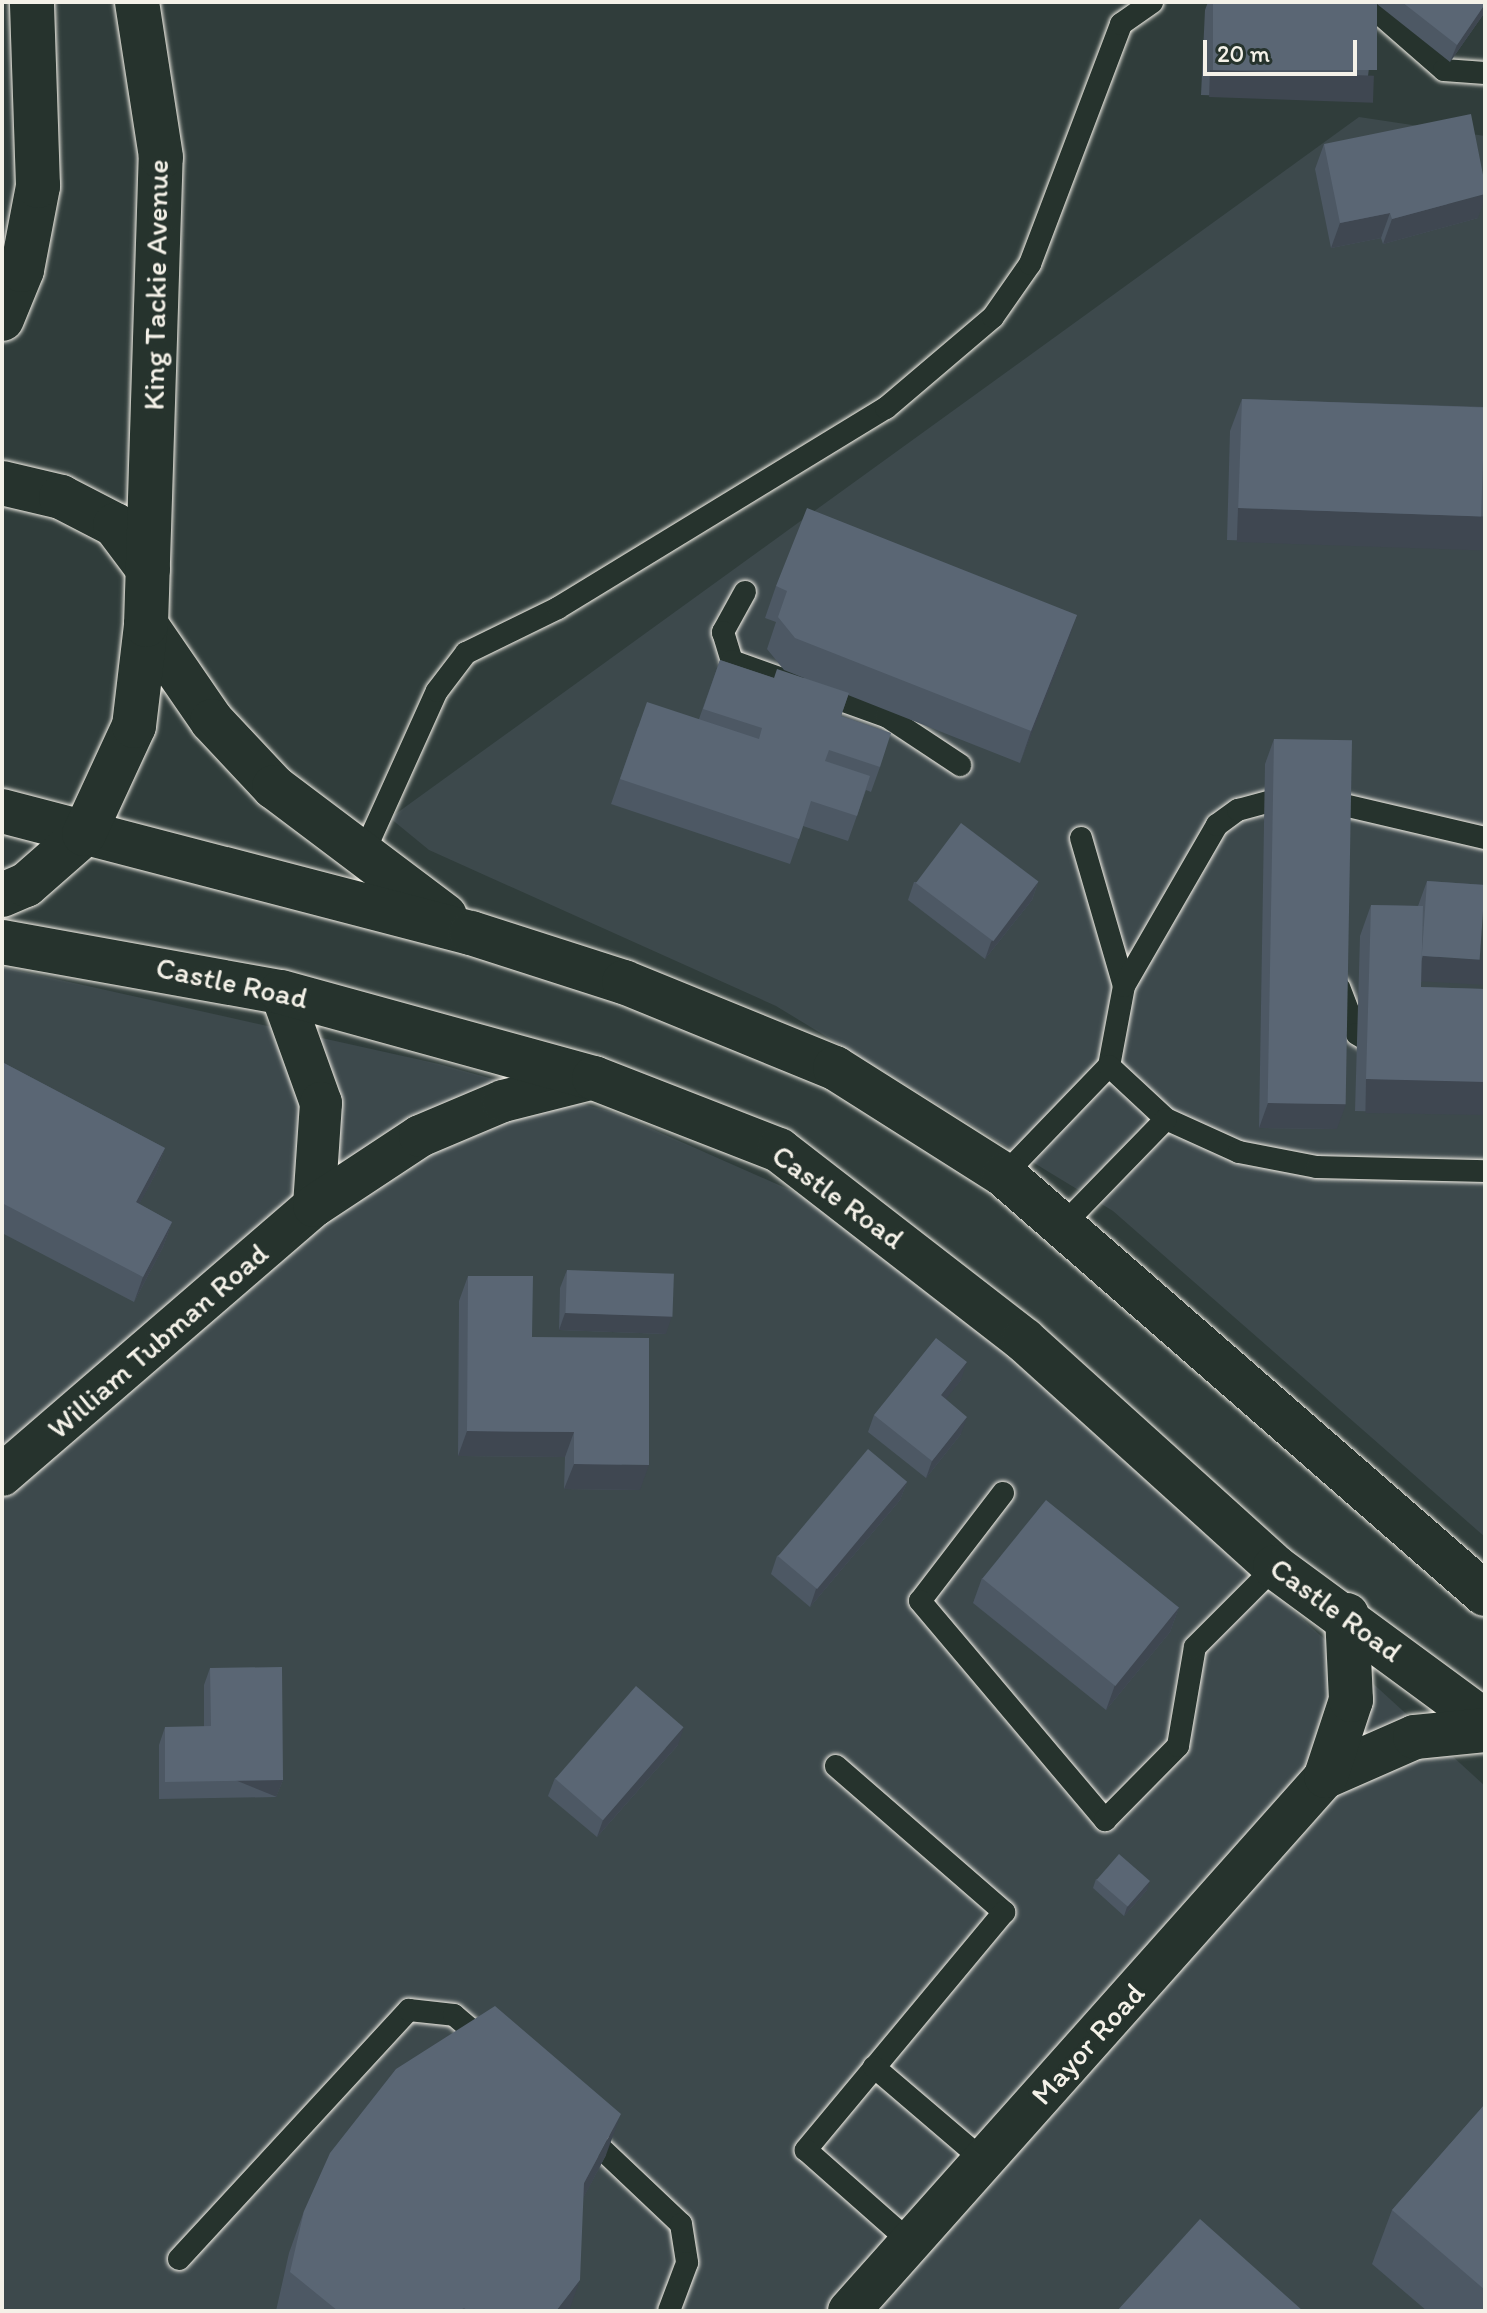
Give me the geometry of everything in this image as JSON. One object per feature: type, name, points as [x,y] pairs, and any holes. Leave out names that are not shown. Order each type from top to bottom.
[{"type":"main road","points":[[2,319],[22,270],[38,186],[32,2]]},
{"type":"main road","name":"King Tackie Avenue","points":[[84,834],[134,726],[146,625],[161,157],[137,2]]},
{"type":"main road","points":[[2,483],[61,497],[115,525],[148,569]]},
{"type":"main road","points":[[146,625],[212,721],[274,787],[361,859],[471,933]]},
{"type":"main road","points":[[2,811],[471,933],[624,982],[835,1068],[1004,1175],[1485,1594]]},
{"type":"main road","points":[[2,895],[26,885],[84,834]]},
{"type":"main road","points":[[2,912],[208,974]]},
{"type":"main road","name":"Castle Road","points":[[2,942],[208,974],[281,992],[594,1078],[779,1150],[1024,1340],[1275,1567],[1347,1615],[1485,1721]]},
{"type":"main road","points":[[1326,1776],[1351,1700],[1347,1615]]},
{"type":"main road","points":[[1326,1776],[1415,1737],[1485,1730]]},
{"type":"street","points":[[281,992],[321,1103],[314,1206]]},
{"type":"street","name":"William Tubman Road","points":[[2,1475],[314,1206],[420,1136],[503,1101],[594,1078]]},
{"type":"street","name":"Mayor Road","points":[[849,2311],[1326,1776]]},
{"type":"lane","points":[[361,859],[437,691],[466,653],[558,608],[886,408],[993,317],[1030,264],[1121,24],[1152,2]]},
{"type":"lane","points":[[1366,2],[1444,70],[1485,73]]},
{"type":"lane","points":[[745,592],[723,632],[732,661],[886,716],[960,765]]},
{"type":"lane","points":[[1297,794],[1303,824]]},
{"type":"lane","points":[[1004,1175],[1109,1066],[1124,986],[1217,825],[1267,799],[1297,794],[1485,838]]},
{"type":"lane","points":[[1081,838],[1124,986]]},
{"type":"lane","points":[[1332,958],[1357,1034],[1399,1051]]},
{"type":"lane","points":[[1109,1066],[1166,1119],[1239,1152],[1317,1167],[1485,1171]]},
{"type":"lane","points":[[1062,1226],[1166,1119]]},
{"type":"lane","points":[[1003,1493],[920,1601],[1105,1820],[1178,1746],[1195,1647],[1275,1567]]},
{"type":"lane","points":[[836,1766],[1004,1912],[806,2150],[910,2242]]},
{"type":"lane","points":[[179,2259],[409,2010],[454,2015],[509,2061]]},
{"type":"lane","points":[[874,2067],[984,2161]]},
{"type":"lane","points":[[566,2115],[681,2224],[687,2263],[669,2311]]},
{"type":"shaded area","points":[[1359,117],[1485,136],[1485,1537],[1113,1211],[776,1006],[429,850],[390,818]]},
{"type":"shaded area","points":[[2,967],[439,1064],[616,1113],[806,1197],[1027,1367],[1485,1786],[1485,2311],[2,2311]]},
{"type":"building","points":[[1213,2],[1377,2],[1377,70],[1213,70]]},
{"type":"building","points":[[1402,2],[1485,2],[1485,4],[1457,45]]},
{"type":"building","points":[[1471,114],[1485,194],[1392,219],[1390,213],[1340,223],[1324,144]]},
{"type":"building","points":[[1242,399],[1485,407],[1481,516],[1238,508]]},
{"type":"building","points":[[807,508],[1077,615],[1031,731],[795,638],[778,617],[787,591],[776,586]]},
{"type":"building","points":[[720,660],[774,678],[777,669],[849,693],[841,716],[891,733],[880,767],[829,750],[825,761],[870,776],[857,816],[811,801],[799,839],[620,779],[647,702],[759,739],[762,728],[703,709]]},
{"type":"building","points":[[1274,739],[1352,740],[1346,1104],[1268,1103]]},
{"type":"building","points":[[961,823],[1038,881],[993,941],[916,883]]},
{"type":"building","points":[[1427,881],[1485,885],[1480,960],[1422,956]]},
{"type":"building","points":[[1371,905],[1423,906],[1421,987],[1485,989],[1485,1082],[1366,1079]]},
{"type":"building","points":[[2,1062],[165,1148],[136,1202],[172,1222],[143,1277],[2,1203]]},
{"type":"building","points":[[567,1270],[674,1274],[672,1317],[565,1313]]},
{"type":"building","points":[[468,1276],[533,1276],[532,1337],[649,1338],[649,1465],[574,1464],[574,1432],[467,1431]]},
{"type":"building","points":[[936,1338],[967,1362],[941,1395],[967,1417],[932,1461],[874,1415]]},
{"type":"building","points":[[868,1449],[907,1482],[817,1589],[778,1556]]},
{"type":"building","points":[[1046,1500],[1179,1608],[1115,1686],[982,1578]]},
{"type":"building","points":[[282,1667],[283,1780],[165,1782],[165,1727],[211,1726],[210,1668]]},
{"type":"building","points":[[636,1686],[684,1727],[603,1820],[555,1779]]},
{"type":"building","points":[[1119,1854],[1150,1881],[1128,1907],[1097,1880]]},
{"type":"building","points":[[495,2006],[621,2114],[584,2183],[580,2280],[556,2311],[468,2311],[464,2308],[459,2311],[338,2311],[290,2272],[304,2211],[330,2153],[396,2069]]},
{"type":"building","points":[[1485,2104],[1485,2290],[1392,2210]]},
{"type":"building","points":[[1200,2219],[1303,2311],[1117,2311]]}]
